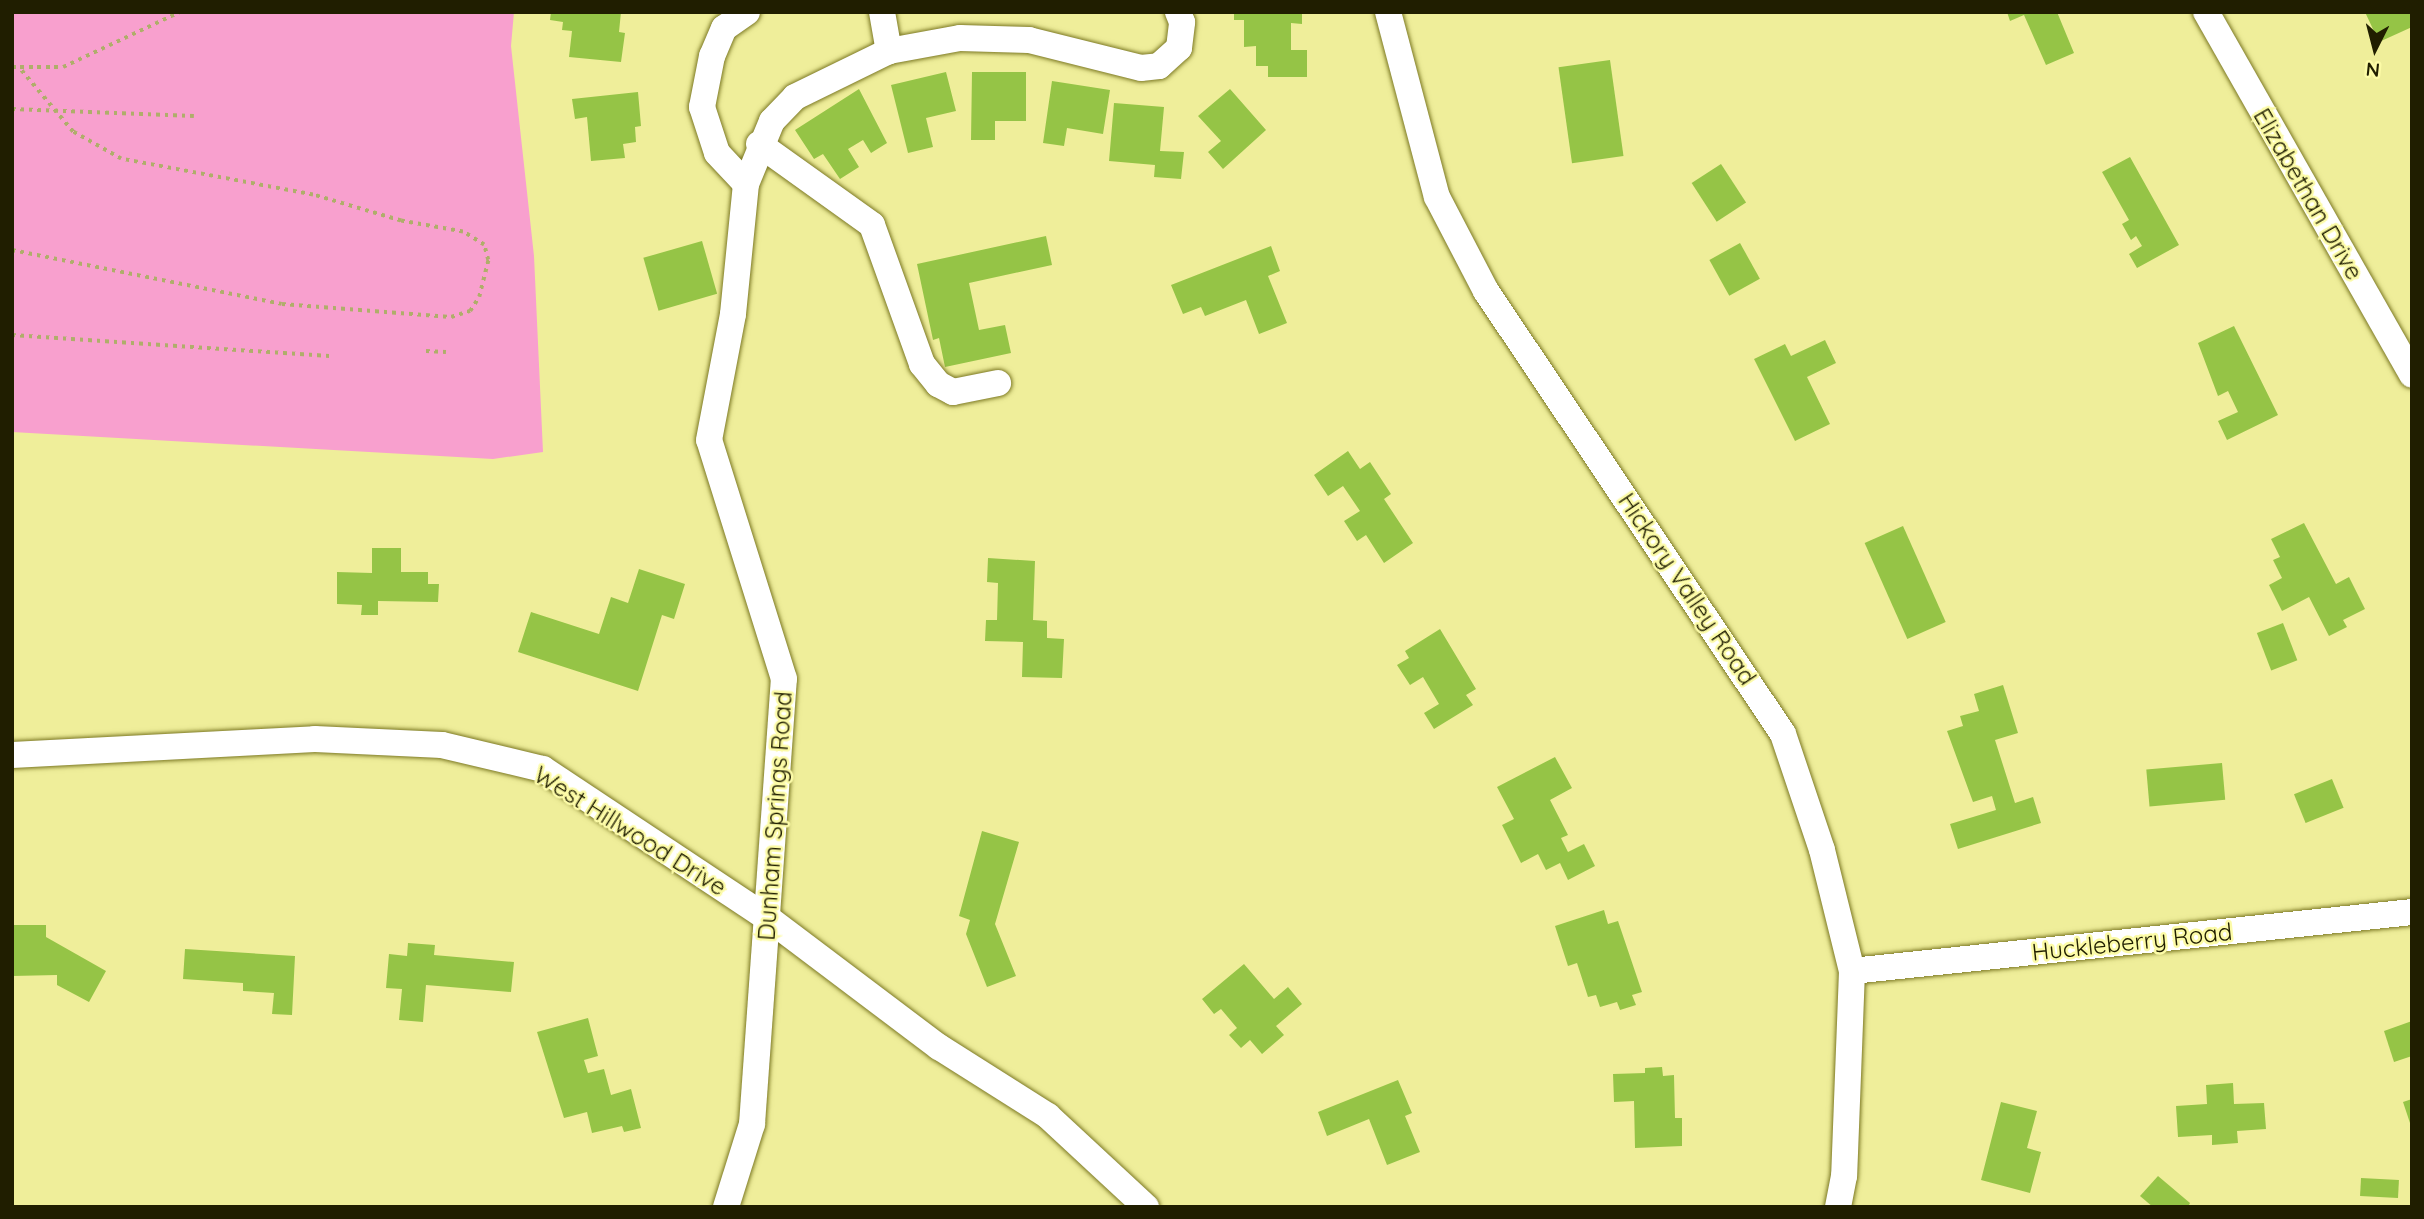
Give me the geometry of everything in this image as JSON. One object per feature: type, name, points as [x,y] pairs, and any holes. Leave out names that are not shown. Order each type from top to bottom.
[{"type":"street","points":[[746,184],[717,153],[702,107],[712,56],[724,28],[747,12]]},
{"type":"street","points":[[882,12],[889,51]]},
{"type":"street","name":"Dunham Springs Road","points":[[726,1207],[752,1124],[769,919],[784,679],[709,440],[733,314],[746,184],[759,144],[772,121],[795,97],[889,51],[960,38],[1029,40],[1141,68],[1159,66],[1179,48],[1182,22],[1178,12]]},
{"type":"street","name":"Hickory Valley Road","points":[[1388,12],[1437,197],[1486,291],[1783,734],[1822,850],[1852,971],[1844,1176],[1838,1207]]},
{"type":"street","name":"Elizabethan Drive","points":[[2206,12],[2412,374]]},
{"type":"street","points":[[759,144],[872,225],[922,364],[938,384],[953,392],[999,383]]},
{"type":"street","name":"West Hillwood Drive","points":[[12,755],[315,739],[442,745],[543,769],[769,919],[939,1047],[1048,1116],[1123,1181],[1146,1207]]},
{"type":"street","name":"Huckleberry Road","points":[[1852,971],[2412,912]]},
{"type":"path","points":[[12,67],[63,67],[94,56],[180,12]]},
{"type":"path","points":[[12,250],[282,304],[451,317],[470,311],[485,287],[488,260],[476,237],[401,221],[355,204],[121,159],[92,146],[53,110],[20,69]]},
{"type":"path","points":[[12,109],[194,116]]},
{"type":"path","points":[[12,335],[329,356]]},
{"type":"path","points":[[426,351],[446,352]]},
{"type":"shaded area","points":[[12,12],[514,12],[511,46],[534,256],[543,452],[493,459],[12,432]]},
{"type":"building","points":[[551,12],[621,12],[619,32],[625,33],[621,62],[569,57],[572,31],[562,30],[563,22],[550,20]]},
{"type":"building","points":[[1234,12],[1302,12],[1302,24],[1291,23],[1291,50],[1307,50],[1307,77],[1268,77],[1268,66],[1256,66],[1256,46],[1244,47],[1244,20],[1234,20]]},
{"type":"building","points":[[2007,12],[2057,12],[2074,53],[2046,65],[2024,15],[2010,21]]},
{"type":"building","points":[[2365,12],[2412,12],[2412,27],[2379,42]]},
{"type":"building","points":[[1610,60],[1623,156],[1572,163],[1559,67]]},
{"type":"building","points":[[946,72],[956,111],[926,118],[933,147],[908,153],[891,85]]},
{"type":"building","points":[[972,72],[1026,72],[1026,121],[995,121],[995,140],[971,140]]},
{"type":"building","points":[[1052,81],[1110,90],[1103,134],[1067,128],[1064,146],[1043,143]]},
{"type":"building","points":[[859,89],[887,143],[871,153],[863,140],[848,149],[859,167],[840,179],[823,154],[814,159],[795,130]]},
{"type":"building","points":[[1230,89],[1266,130],[1223,169],[1208,152],[1221,141],[1198,116]]},
{"type":"building","points":[[638,92],[641,126],[635,127],[636,142],[623,144],[625,158],[591,161],[587,117],[575,119],[572,99]]},
{"type":"building","points":[[1114,103],[1164,107],[1160,151],[1184,152],[1181,179],[1154,177],[1155,165],[1109,161]]},
{"type":"building","points":[[2130,157],[2179,245],[2137,268],[2129,254],[2142,246],[2136,236],[2131,240],[2122,224],[2129,220],[2102,172]]},
{"type":"building","points":[[1721,164],[1746,203],[1717,222],[1692,183]]},
{"type":"building","points":[[1046,236],[1052,265],[969,283],[979,330],[1005,325],[1011,353],[945,367],[939,338],[933,340],[917,264]]},
{"type":"building","points":[[702,241],[717,294],[659,311],[643,258]]},
{"type":"building","points":[[1740,243],[1760,279],[1729,296],[1709,260]]},
{"type":"building","points":[[1271,246],[1280,271],[1268,276],[1287,323],[1259,334],[1246,300],[1205,316],[1201,307],[1183,314],[1171,285]]},
{"type":"building","points":[[2234,326],[2278,415],[2227,440],[2218,421],[2238,412],[2228,391],[2218,396],[2198,343]]},
{"type":"building","points":[[1825,340],[1836,363],[1807,377],[1830,424],[1795,441],[1754,359],[1785,344],[1791,356]]},
{"type":"building","points":[[1348,451],[1360,469],[1370,462],[1391,494],[1384,499],[1413,543],[1384,563],[1366,535],[1357,541],[1344,521],[1360,511],[1343,486],[1328,496],[1314,475]]},
{"type":"building","points":[[2304,523],[2336,584],[2349,577],[2365,609],[2343,620],[2347,627],[2329,636],[2309,597],[2282,611],[2269,585],[2282,578],[2273,560],[2280,557],[2271,539]]},
{"type":"building","points":[[1903,526],[1946,622],[1907,639],[1865,543]]},
{"type":"building","points":[[372,548],[401,548],[401,572],[428,572],[428,584],[439,584],[438,602],[378,601],[378,615],[361,615],[362,605],[337,604],[337,572],[372,573]]},
{"type":"building","points":[[988,558],[1035,561],[1033,620],[1047,621],[1047,638],[1064,639],[1062,678],[1022,677],[1023,642],[985,641],[986,620],[997,620],[998,583],[987,582]]},
{"type":"building","points":[[639,569],[685,584],[674,619],[662,615],[638,691],[518,652],[531,612],[599,634],[611,597],[628,603]]},
{"type":"building","points":[[2283,623],[2297,660],[2271,670],[2257,633]]},
{"type":"building","points":[[1440,629],[1476,689],[1466,695],[1473,705],[1434,729],[1424,713],[1439,704],[1423,677],[1410,685],[1397,665],[1409,658],[1405,651]]},
{"type":"building","points":[[2003,685],[2018,733],[1995,740],[2015,803],[2033,797],[2041,823],[1958,849],[1950,824],[1996,810],[1992,796],[1973,802],[1947,731],[1963,726],[1960,716],[1979,711],[1974,694]]},
{"type":"building","points":[[1555,757],[1572,788],[1550,800],[1568,835],[1561,838],[1568,852],[1584,844],[1595,866],[1568,880],[1560,863],[1546,870],[1538,854],[1521,863],[1502,825],[1514,819],[1497,787]]},
{"type":"building","points":[[2222,763],[2225,800],[2150,806],[2146,770]]},
{"type":"building","points":[[2332,779],[2344,808],[2306,823],[2294,794]]},
{"type":"building","points":[[982,831],[1019,842],[995,924],[1016,976],[987,987],[966,934],[970,920],[959,916]]},
{"type":"building","points":[[1604,910],[1608,924],[1618,921],[1642,992],[1632,995],[1636,1005],[1620,1010],[1617,1002],[1600,1007],[1596,995],[1588,997],[1577,963],[1568,966],[1555,926]]},
{"type":"building","points":[[12,925],[46,925],[46,937],[106,971],[89,1002],[57,985],[57,975],[12,976]]},
{"type":"building","points":[[408,943],[435,945],[434,955],[514,962],[511,992],[426,985],[423,1022],[399,1020],[402,989],[386,988],[389,954],[407,956]]},
{"type":"building","points":[[185,949],[295,956],[292,1015],[272,1014],[274,993],[243,991],[243,983],[183,979]]},
{"type":"building","points":[[1244,964],[1274,999],[1288,987],[1302,1004],[1276,1026],[1284,1035],[1262,1054],[1250,1040],[1241,1048],[1229,1035],[1237,1028],[1221,1009],[1214,1014],[1202,999]]},
{"type":"building","points":[[588,1018],[598,1056],[584,1060],[588,1073],[604,1069],[611,1095],[631,1089],[641,1128],[624,1132],[622,1126],[592,1133],[587,1112],[564,1118],[537,1032]]},
{"type":"building","points":[[2412,1021],[2412,1056],[2394,1062],[2384,1031]]},
{"type":"building","points":[[1662,1067],[1663,1076],[1674,1075],[1675,1118],[1682,1118],[1682,1146],[1635,1148],[1634,1101],[1614,1102],[1613,1074],[1645,1073],[1645,1068]]},
{"type":"building","points":[[1398,1080],[1412,1113],[1405,1116],[1420,1152],[1387,1165],[1369,1119],[1327,1136],[1318,1112]]},
{"type":"building","points":[[2233,1083],[2234,1104],[2264,1103],[2266,1129],[2237,1131],[2238,1143],[2212,1145],[2212,1135],[2178,1137],[2176,1106],[2207,1104],[2206,1085]]},
{"type":"building","points":[[2412,1099],[2412,1126],[2411,1126],[2403,1102]]},
{"type":"building","points":[[2001,1102],[2037,1111],[2027,1148],[2041,1152],[2030,1193],[1981,1180]]},
{"type":"building","points":[[2158,1176],[2190,1203],[2188,1207],[2153,1207],[2140,1196]]},
{"type":"building","points":[[2361,1178],[2399,1180],[2398,1198],[2360,1196]]}]
